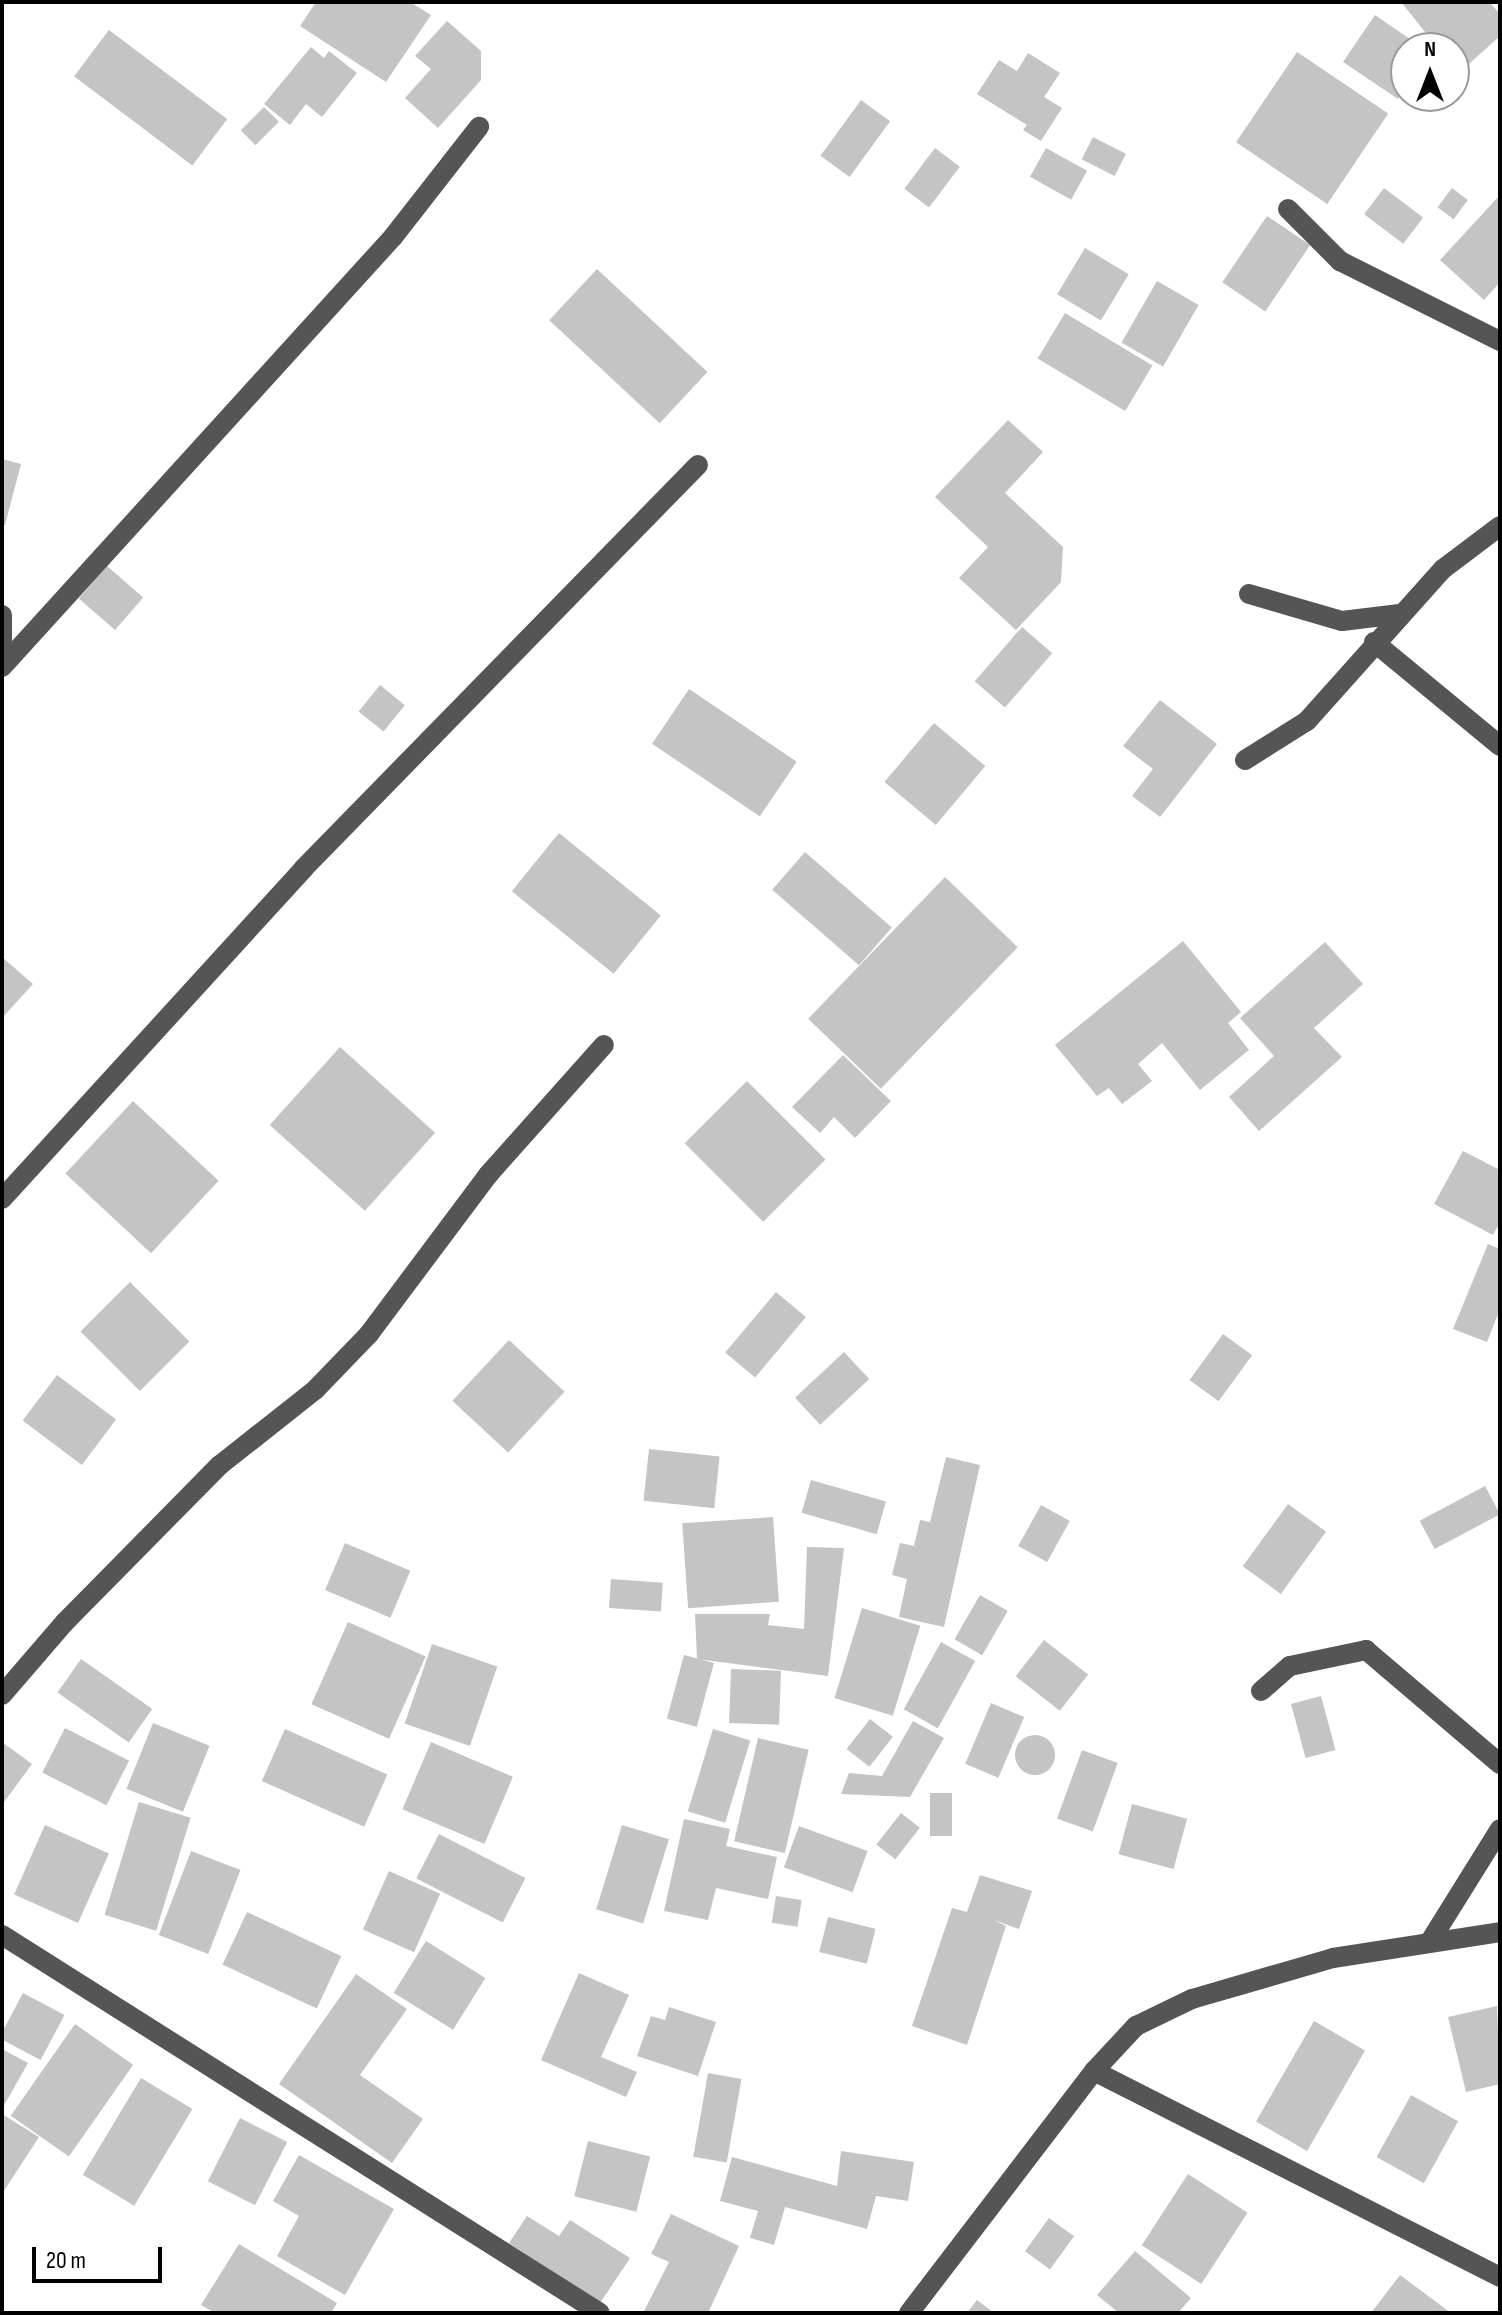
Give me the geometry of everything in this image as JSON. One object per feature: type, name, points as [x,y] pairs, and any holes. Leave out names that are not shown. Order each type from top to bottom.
[{"type":"street","points":[[2,666],[393,237],[479,127]]},
{"type":"street","points":[[1288,209],[1340,261],[1500,341]]},
{"type":"street","points":[[2,1199],[303,869],[698,465]]},
{"type":"street","points":[[1245,760],[1307,721],[1374,642],[1443,569],[1500,526]]},
{"type":"street","points":[[1249,594],[1342,621],[1400,614]]},
{"type":"street","points":[[2,615],[2,666]]},
{"type":"street","points":[[1374,642],[1500,746]]},
{"type":"street","points":[[2,1695],[65,1622],[220,1465],[315,1390],[369,1334],[488,1175],[604,1045]]},
{"type":"street","points":[[1261,1691],[1290,1666],[1366,1650],[1500,1764]]},
{"type":"street","points":[[1429,1943],[1500,1829]]},
{"type":"street","points":[[909,2313],[1094,2071],[1136,2026],[1192,1999],[1333,1958],[1500,1932]]},
{"type":"street","points":[[2,1935],[600,2313]]},
{"type":"street","points":[[1094,2071],[1500,2277]]},
{"type":"building","points":[[316,2],[410,2],[431,15],[386,82],[300,26]]},
{"type":"building","points":[[1401,2],[1489,2],[1500,14],[1500,36],[1470,63],[1470,32],[1425,32]]},
{"type":"building","points":[[1375,15],[1400,32],[1390,32],[1390,94],[1343,62]]},
{"type":"building","points":[[447,21],[481,51],[481,80],[438,128],[405,98],[431,69],[415,56]]},
{"type":"building","points":[[109,30],[227,119],[192,165],[74,76]]},
{"type":"building","points":[[311,47],[324,58],[329,51],[357,73],[322,117],[306,104],[290,125],[264,104]]},
{"type":"building","points":[[1297,52],[1388,114],[1327,204],[1236,142]]},
{"type":"building","points":[[1028,53],[1060,73],[1044,97],[1062,108],[1041,141],[1023,130],[1027,125],[977,94],[999,60],[1017,71]]},
{"type":"building","points":[[861,100],[890,121],[850,177],[820,156]]},
{"type":"building","points":[[264,107],[279,122],[256,145],[241,130]]},
{"type":"building","points":[[1093,137],[1126,154],[1115,176],[1082,159]]},
{"type":"building","points":[[935,148],[960,167],[929,207],[904,189]]},
{"type":"building","points":[[1046,148],[1087,171],[1071,200],[1030,177]]},
{"type":"building","points":[[1384,188],[1423,217],[1403,244],[1364,214]]},
{"type":"building","points":[[1452,188],[1468,200],[1454,219],[1438,207]]},
{"type":"building","points":[[1500,195],[1500,282],[1484,300],[1440,260]]},
{"type":"building","points":[[1267,216],[1310,245],[1265,311],[1222,282]]},
{"type":"building","points":[[1085,248],[1129,274],[1101,321],[1057,294]]},
{"type":"building","points":[[597,269],[707,372],[660,423],[549,320]]},
{"type":"building","points":[[1157,281],[1199,305],[1163,366],[1122,342]]},
{"type":"building","points":[[1065,313],[1152,366],[1125,411],[1038,358]]},
{"type":"building","points":[[1008,420],[1043,452],[1005,493],[1063,547],[1061,582],[1016,630],[959,578],[988,547],[935,497]]},
{"type":"building","points":[[2,459],[21,464],[5,525],[2,524]]},
{"type":"building","points":[[107,566],[143,597],[115,630],[79,598]]},
{"type":"building","points":[[1022,627],[1052,653],[1005,708],[975,681]]},
{"type":"building","points":[[380,685],[405,705],[383,732],[359,711]]},
{"type":"building","points":[[689,689],[797,762],[760,816],[652,744]]},
{"type":"building","points":[[1160,700],[1217,744],[1160,817],[1132,796],[1153,769],[1123,746]]},
{"type":"building","points":[[934,723],[985,766],[936,825],[885,782]]},
{"type":"building","points":[[559,833],[661,915],[614,974],[512,891]]},
{"type":"building","points":[[805,852],[892,927],[859,965],[772,890]]},
{"type":"building","points":[[945,877],[1018,947],[881,1089],[808,1019]]},
{"type":"building","points":[[1183,941],[1241,1012],[1228,1023],[1249,1050],[1200,1090],[1162,1043],[1138,1064],[1152,1081],[1122,1104],[1109,1088],[1097,1096],[1055,1045]]},
{"type":"building","points":[[1325,942],[1363,984],[1314,1028],[1342,1057],[1259,1131],[1229,1097],[1274,1056],[1240,1018]]},
{"type":"building","points":[[2,957],[33,984],[2,1018]]},
{"type":"building","points":[[340,1047],[435,1133],[365,1211],[270,1125]]},
{"type":"building","points":[[843,1055],[891,1101],[855,1138],[834,1117],[820,1133],[792,1107]]},
{"type":"building","points":[[747,1081],[825,1159],[763,1222],[685,1143]]},
{"type":"building","points":[[133,1101],[219,1181],[151,1253],[65,1173]]},
{"type":"building","points":[[1463,1151],[1500,1170],[1500,1222],[1493,1235],[1434,1204]]},
{"type":"building","points":[[1488,1244],[1500,1249],[1500,1309],[1487,1342],[1453,1329]]},
{"type":"building","points":[[130,1282],[189,1341],[140,1391],[81,1331]]},
{"type":"building","points":[[776,1292],[806,1317],[755,1378],[725,1353]]},
{"type":"building","points":[[1223,1334],[1252,1355],[1219,1401],[1189,1380]]},
{"type":"building","points":[[509,1340],[565,1392],[508,1453],[452,1401]]},
{"type":"building","points":[[844,1352],[869,1379],[820,1425],[795,1398]]},
{"type":"building","points":[[57,1375],[116,1420],[82,1465],[23,1421]]},
{"type":"building","points":[[649,1449],[720,1456],[714,1508],[644,1501]]},
{"type":"building","points":[[946,1457],[980,1465],[944,1627],[899,1617],[907,1579],[892,1575],[900,1543],[914,1546],[920,1520],[930,1522]]},
{"type":"building","points":[[811,1480],[886,1501],[877,1534],[802,1513]]},
{"type":"building","points":[[1485,1486],[1500,1514],[1435,1549],[1420,1521]]},
{"type":"building","points":[[1288,1504],[1326,1532],[1281,1594],[1243,1566]]},
{"type":"building","points":[[1041,1505],[1070,1521],[1047,1562],[1018,1546]]},
{"type":"building","points":[[773,1517],[779,1602],[688,1608],[682,1523]]},
{"type":"building","points":[[345,1543],[410,1571],[390,1618],[325,1590]]},
{"type":"building","points":[[807,1547],[844,1548],[828,1676],[697,1659],[695,1614],[770,1614],[768,1625],[804,1629]]},
{"type":"building","points":[[611,1579],[663,1583],[661,1612],[609,1608]]},
{"type":"building","points":[[980,1595],[1008,1611],[982,1655],[954,1639]]},
{"type":"building","points":[[862,1608],[920,1626],[893,1716],[835,1698]]},
{"type":"building","points":[[348,1622],[426,1657],[389,1739],[311,1704]]},
{"type":"building","points":[[1044,1640],[1088,1674],[1060,1711],[1016,1676]]},
{"type":"building","points":[[941,1642],[975,1661],[938,1728],[904,1709]]},
{"type":"building","points":[[432,1644],[497,1666],[470,1746],[405,1723]]},
{"type":"building","points":[[684,1655],[714,1663],[697,1727],[667,1719]]},
{"type":"building","points":[[81,1659],[152,1709],[129,1742],[57,1693]]},
{"type":"building","points":[[731,1669],[781,1671],[779,1725],[729,1723]]},
{"type":"building","points":[[1321,1696],[1335,1750],[1306,1758],[1291,1704]]},
{"type":"building","points":[[991,1703],[1024,1717],[998,1778],[965,1764]]},
{"type":"building","points":[[870,1719],[893,1737],[869,1767],[847,1749]]},
{"type":"building","points":[[913,1721],[944,1738],[910,1797],[841,1794],[849,1773],[882,1776]]},
{"type":"building","points":[[153,1723],[210,1746],[183,1812],[126,1789]]},
{"type":"building","points":[[65,1728],[129,1761],[106,1805],[42,1773]]},
{"type":"building","points":[[285,1729],[387,1775],[364,1827],[262,1781]]},
{"type":"building","points":[[713,1729],[750,1740],[725,1823],[688,1811]]},
{"type":"building","points":[[1035,1735],[1049,1741],[1055,1755],[1049,1769],[1035,1775],[1021,1769],[1015,1755],[1021,1741]]},
{"type":"building","points":[[758,1738],[809,1750],[785,1853],[734,1841]]},
{"type":"building","points":[[2,1742],[32,1764],[2,1805]]},
{"type":"building","points":[[431,1742],[513,1777],[484,1844],[402,1809]]},
{"type":"building","points":[[1082,1750],[1118,1763],[1093,1832],[1057,1819]]},
{"type":"building","points":[[930,1793],[952,1793],[952,1836],[930,1836]]},
{"type":"building","points":[[139,1802],[191,1818],[156,1931],[105,1915]]},
{"type":"building","points":[[1132,1804],[1187,1819],[1174,1869],[1119,1854]]},
{"type":"building","points":[[901,1813],[920,1828],[895,1859],[876,1845]]},
{"type":"building","points":[[684,1819],[730,1829],[726,1846],[777,1857],[768,1899],[716,1888],[708,1920],[664,1911]]},
{"type":"building","points":[[45,1825],[109,1853],[78,1923],[14,1894]]},
{"type":"building","points":[[622,1825],[669,1839],[643,1923],[596,1909]]},
{"type":"building","points":[[799,1826],[868,1851],[853,1892],[784,1867]]},
{"type":"building","points":[[439,1834],[525,1878],[503,1923],[416,1879]]},
{"type":"building","points":[[191,1851],[240,1870],[208,1954],[159,1935]]},
{"type":"building","points":[[389,1871],[440,1894],[414,1952],[363,1929]]},
{"type":"building","points":[[980,1875],[1032,1891],[1019,1929],[994,1920],[1006,1926],[967,2045],[912,2026],[952,1908],[967,1912]]},
{"type":"building","points":[[776,1896],[802,1900],[797,1927],[772,1923]]},
{"type":"building","points":[[247,1912],[341,1956],[317,2009],[222,1965]]},
{"type":"building","points":[[828,1917],[876,1929],[867,1964],[819,1952]]},
{"type":"building","points":[[426,1941],[485,1978],[453,2030],[394,1993]]},
{"type":"building","points":[[579,1973],[629,1995],[601,2057],[637,2072],[626,2097],[541,2060]]},
{"type":"building","points":[[356,1974],[407,2009],[360,2075],[423,2119],[392,2163],[279,2084]]},
{"type":"building","points":[[23,1993],[64,2015],[41,2060],[2,2040],[2,2032]]},
{"type":"building","points":[[1497,2006],[1500,2084],[1466,2092],[1448,2017]]},
{"type":"building","points":[[669,2007],[716,2022],[698,2076],[637,2056],[651,2016],[665,2020]]},
{"type":"building","points":[[1314,2021],[1365,2050],[1307,2151],[1256,2121]]},
{"type":"building","points":[[75,2024],[133,2065],[69,2156],[11,2116]]},
{"type":"building","points":[[2,2049],[28,2063],[2,2109]]},
{"type":"building","points":[[708,2073],[741,2079],[727,2163],[693,2157]]},
{"type":"building","points":[[141,2078],[192,2109],[134,2206],[83,2175]]},
{"type":"building","points":[[1411,2095],[1458,2121],[1424,2183],[1377,2157]]},
{"type":"building","points":[[2,2114],[39,2137],[2,2194]]},
{"type":"building","points":[[240,2118],[287,2142],[255,2205],[208,2181]]},
{"type":"building","points":[[588,2141],[650,2156],[636,2212],[574,2196]]},
{"type":"building","points":[[841,2151],[914,2162],[908,2201],[876,2196],[867,2229],[785,2207],[774,2245],[750,2238],[758,2211],[720,2201],[732,2157],[837,2186]]},
{"type":"building","points":[[299,2155],[394,2209],[345,2295],[277,2256],[299,2216],[273,2201]]},
{"type":"building","points":[[1188,2174],[1248,2213],[1201,2284],[1142,2245]]},
{"type":"building","points":[[671,2214],[739,2246],[708,2313],[643,2313],[669,2262],[651,2254]]},
{"type":"building","points":[[527,2216],[559,2236],[570,2220],[630,2258],[600,2303],[509,2243]]},
{"type":"building","points":[[1049,2218],[1074,2236],[1050,2269],[1025,2251]]},
{"type":"building","points":[[239,2244],[337,2303],[331,2313],[215,2313],[201,2305]]},
{"type":"building","points":[[1135,2251],[1191,2298],[1178,2313],[1119,2313],[1097,2295]]},
{"type":"building","points":[[1400,2275],[1451,2313],[1371,2313]]},
{"type":"building","points":[[977,2300],[994,2313],[967,2313]]}]
